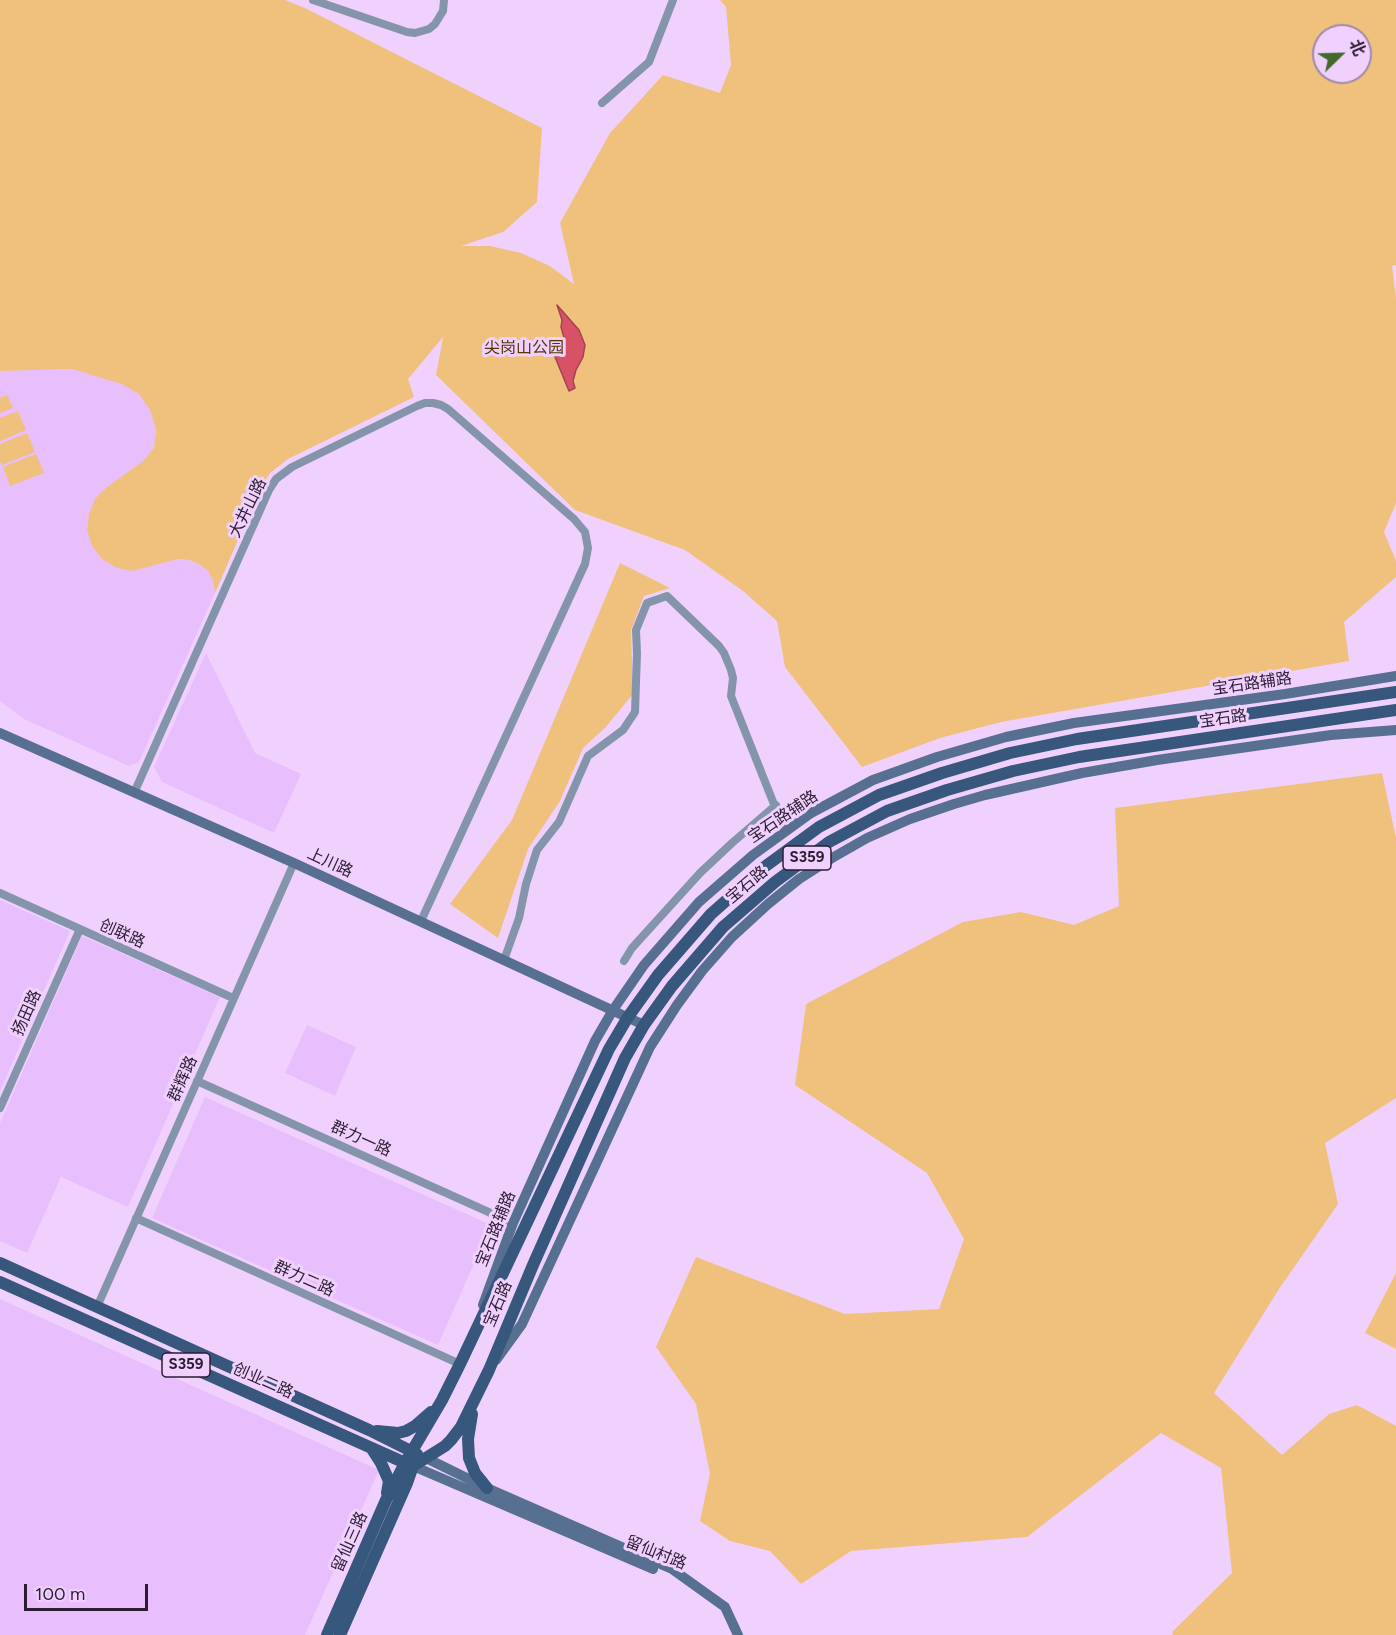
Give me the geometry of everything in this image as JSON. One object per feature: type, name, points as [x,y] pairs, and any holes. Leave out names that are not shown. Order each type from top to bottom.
[{"type":"main road","name":"宝石路辅路","points":[[463,1358],[513,1223],[595,1041],[644,965],[699,902],[753,855],[811,813],[873,780],[937,757],[1006,737],[1074,723],[1286,694],[1396,676]]},
{"type":"main road","name":"宝石路","points":[[410,1460],[463,1358],[609,1049],[628,1017],[658,975],[711,914],[763,868],[819,827],[879,795],[1010,753],[1077,739],[1396,692]]},
{"type":"main road","name":"宝石路","points":[[410,1460],[426,1458],[439,1450],[452,1440],[461,1427],[489,1370],[625,1058],[644,1025],[672,986],[723,927],[775,882],[829,842],[887,811],[947,790],[1013,771],[1080,757],[1396,711]]},
{"type":"main road","points":[[489,1370],[522,1324],[650,1047],[702,971],[732,937],[799,879],[867,838],[910,819],[985,795],[1082,773],[1157,760],[1331,735],[1396,730]]},
{"type":"main road","name":"上川路","points":[[0,733],[294,863],[644,1025]]},
{"type":"main road","name":"创业二路","points":[[0,1263],[369,1430],[410,1460]]},
{"type":"main road","name":"创业二路","points":[[0,1282],[371,1448],[410,1460]]},
{"type":"main road","points":[[477,1397],[471,1417],[468,1450],[475,1473],[487,1488]]},
{"type":"main road","name":"创业二路","points":[[369,1430],[398,1433],[406,1431],[424,1419],[442,1400]]},
{"type":"main road","points":[[371,1448],[389,1481],[386,1500]]},
{"type":"main road","name":"留仙村路","points":[[426,1458],[487,1488],[672,1569],[687,1581]]},
{"type":"main road","name":"留仙村路","points":[[410,1460],[668,1575],[687,1581]]},
{"type":"main road","name":"留仙三路","points":[[327,1635],[386,1500],[410,1460]]},
{"type":"main road","name":"留仙三路","points":[[340,1635],[407,1483],[410,1460]]},
{"type":"main road","points":[[687,1581],[725,1606],[738,1635]]},
{"type":"street","points":[[313,0],[415,33],[429,29],[435,24],[442,11],[444,0]]},
{"type":"street","points":[[602,103],[649,62],[673,0]]},
{"type":"street","name":"大井山路","points":[[134,792],[269,490],[281,474],[425,403],[433,402],[448,409],[580,525],[588,540],[587,557],[421,921]]},
{"type":"street","points":[[504,960],[519,918],[526,884],[537,850],[559,822],[588,756],[623,730],[635,712],[638,652],[636,630],[647,603],[667,596],[724,653],[731,669],[733,687],[731,696],[785,832]]},
{"type":"street","points":[[624,961],[639,940],[700,873],[776,805]]},
{"type":"street","name":"群辉路","points":[[97,1307],[294,863]]},
{"type":"street","name":"创联路","points":[[0,893],[234,999]]},
{"type":"street","name":"扬田路","points":[[0,1108],[80,929]]},
{"type":"street","name":"群力一路","points":[[197,1080],[513,1223]]},
{"type":"street","name":"群力二路","points":[[136,1218],[463,1358]]},
{"type":"shaded area","points":[[557,305],[579,330],[585,345],[583,357],[573,381],[575,388],[569,391],[555,357],[561,354],[558,346],[565,341]]},
{"type":"shaded area","points":[[72,369],[122,383],[139,394],[150,410],[156,429],[154,448],[143,461],[107,487],[89,514],[87,530],[92,546],[133,571],[178,559],[189,560],[208,571],[215,593],[139,762],[129,766],[24,719],[0,701],[0,371]]},
{"type":"shaded area","points":[[206,653],[255,753],[301,774],[274,833],[162,782],[154,767]]},
{"type":"shaded area","points":[[0,900],[70,931],[0,1091]]},
{"type":"shaded area","points":[[82,936],[220,997],[128,1207],[61,1177],[27,1253],[0,1241],[0,1123]]},
{"type":"shaded area","points":[[307,1025],[356,1047],[335,1096],[285,1073]]},
{"type":"shaded area","points":[[205,1097],[491,1225],[438,1345],[152,1218]]},
{"type":"shaded area","points":[[0,1299],[379,1470],[305,1635],[0,1635]]},
{"type":"green space","name":"尖岗山公园","points":[[0,0],[285,0],[305,8],[542,128],[537,202],[503,232],[461,246],[490,246],[521,253],[550,266],[574,284],[560,223],[610,133],[663,75],[720,93],[731,65],[726,7],[720,0],[1396,0],[1396,265],[1392,266],[1396,298],[1396,503],[1384,532],[1396,561],[1396,577],[1344,622],[1349,661],[1001,722],[940,738],[862,767],[785,667],[777,621],[743,591],[685,550],[575,510],[436,375],[443,337],[408,379],[414,397],[288,459],[270,473],[261,487],[215,593],[208,571],[189,560],[178,559],[133,571],[117,568],[102,559],[92,546],[87,530],[89,514],[95,499],[107,487],[143,461],[154,448],[156,429],[150,410],[139,394],[122,384],[72,369],[0,371]]},
{"type":"green space","points":[[7,395],[13,408],[0,413],[0,398]]},
{"type":"green space","points":[[18,411],[26,430],[0,441],[0,418]]},
{"type":"green space","points":[[27,433],[35,452],[2,465],[0,444]]},
{"type":"green space","points":[[36,454],[44,473],[10,486],[3,467]]},
{"type":"green space","points":[[620,563],[670,588],[644,596],[631,630],[633,694],[605,728],[583,748],[560,801],[528,849],[498,938],[450,904],[512,820]]},
{"type":"green space","points":[[1382,773],[1396,838],[1396,1098],[1325,1143],[1338,1204],[1279,1289],[1214,1393],[1282,1455],[1329,1414],[1357,1405],[1396,1426],[1396,1635],[1173,1635],[1172,1632],[1232,1573],[1221,1468],[1161,1433],[1027,1537],[851,1551],[801,1584],[770,1551],[730,1541],[700,1521],[710,1474],[696,1404],[656,1347],[696,1257],[845,1314],[939,1309],[964,1239],[927,1173],[795,1085],[806,1004],[963,922],[1021,912],[1074,925],[1119,906],[1115,808]]},
{"type":"green space","points":[[1396,1273],[1396,1349],[1365,1333]]}]
